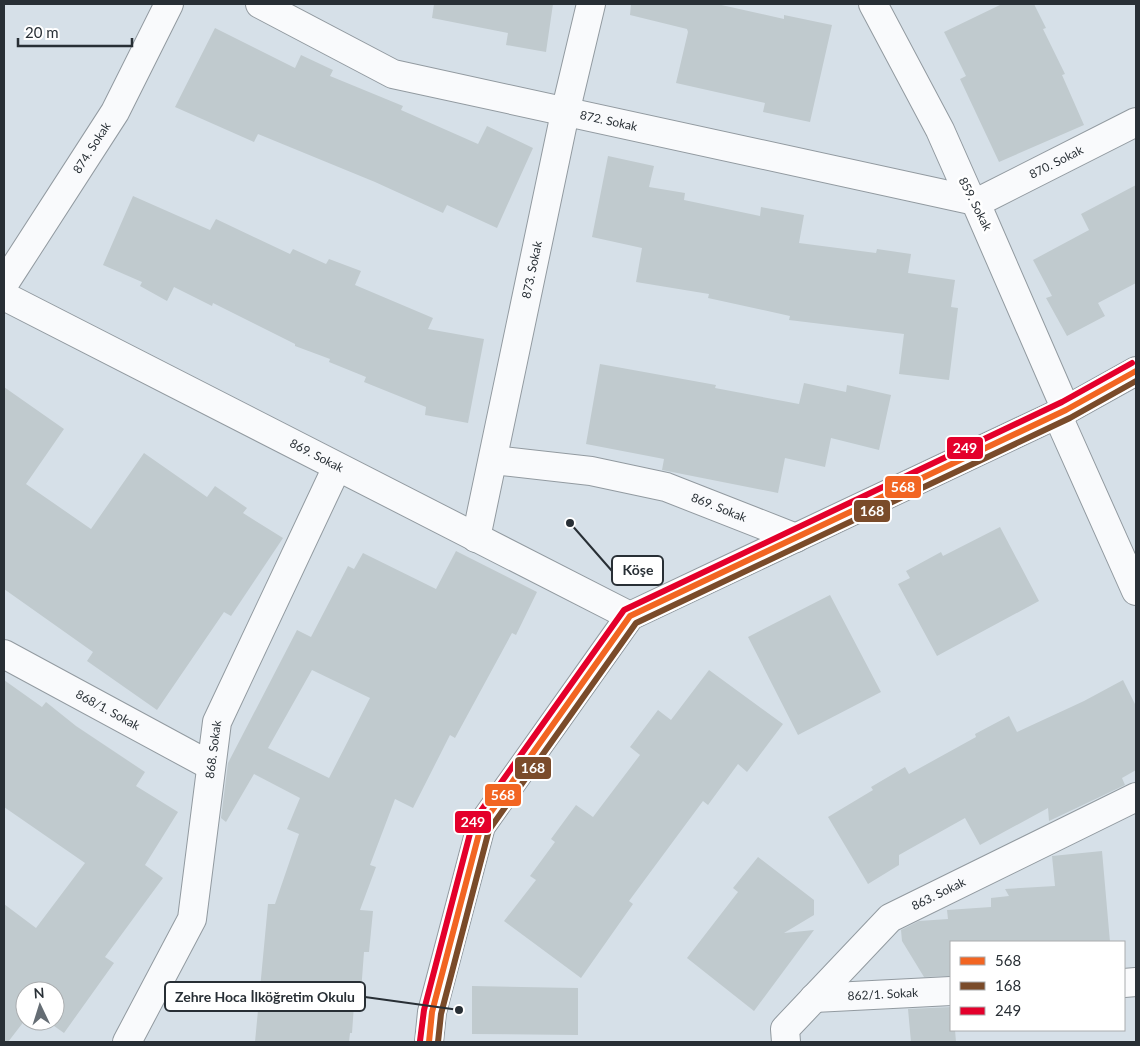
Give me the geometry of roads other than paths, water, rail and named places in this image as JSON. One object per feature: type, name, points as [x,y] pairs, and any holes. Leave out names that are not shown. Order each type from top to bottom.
[{"type":"street","name":"874. Sokak","points":[[4,284],[116,112],[169,4]]},
{"type":"street","name":"872. Sokak","points":[[260,4],[394,74],[564,113],[973,201]]},
{"type":"street","name":"873. Sokak","points":[[476,538],[564,113],[591,4]]},
{"type":"street","name":"859. Sokak","points":[[873,4],[940,130],[973,201],[1136,591]]},
{"type":"street","name":"870. Sokak","points":[[973,201],[1136,122]]},
{"type":"street","name":"869. Sokak","points":[[4,296],[630,616]]},
{"type":"street","points":[[429,1042],[432,1012],[481,826],[630,616],[1061,412],[1136,371]]},
{"type":"street","name":"869. Sokak","points":[[493,460],[590,470],[666,487],[796,538]]},
{"type":"street","name":"868. Sokak","points":[[127,1042],[192,919],[217,722],[336,467]]},
{"type":"street","name":"868/1. Sokak","points":[[4,654],[211,766]]},
{"type":"street","name":"863. Sokak","points":[[786,1042],[785,1029],[890,918],[1136,797]]},
{"type":"street","name":"862/1. Sokak","points":[[814,998],[950,991]]},
{"type":"place","name":"Köşe","points":[[570,523]]},
{"type":"place","name":"Zehre Hoca İlköğretim Okulu","points":[[459,1010]]}]
